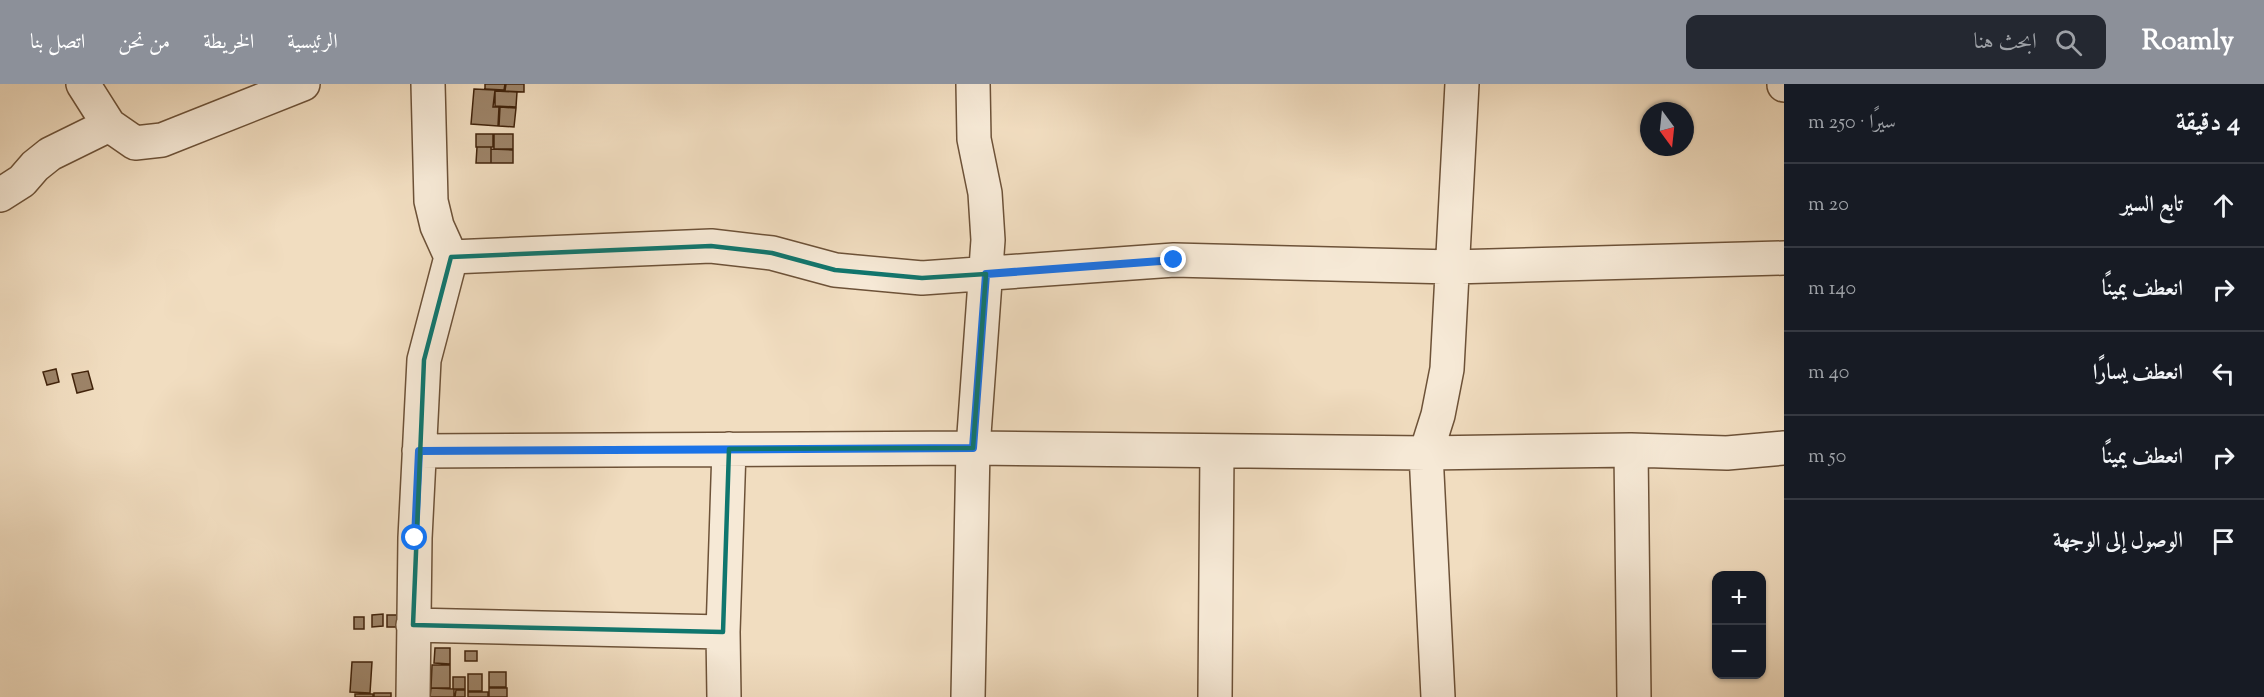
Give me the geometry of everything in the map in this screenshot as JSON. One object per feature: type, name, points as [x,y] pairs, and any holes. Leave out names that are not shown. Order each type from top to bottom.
[{"type":"street","points":[[83,84],[109,125],[135,143],[162,141],[303,84]]},
{"type":"street","points":[[413,697],[413,625],[424,360],[451,257],[437,226],[431,201],[428,84]]},
{"type":"street","points":[[968,697],[973,448],[988,240],[985,193],[974,139],[973,84]]},
{"type":"street","points":[[1438,697],[1426,453],[1438,415],[1447,369],[1462,84]]},
{"type":"street","points":[[0,195],[22,181],[50,154],[109,125]]},
{"type":"street","points":[[451,257],[711,246],[772,253],[835,270],[922,278],[1174,260],[1452,267],[1784,258]]},
{"type":"street","points":[[419,451],[973,448],[1426,453],[1631,450],[1727,453],[1784,448]]},
{"type":"street","points":[[724,697],[723,632],[729,449]]},
{"type":"street","points":[[1631,450],[1634,697]]},
{"type":"street","points":[[1215,697],[1217,451]]},
{"type":"street","points":[[413,625],[723,632]]},
{"type":"highlighted area","points":[[711,246],[772,253],[835,270],[922,278],[986,274],[973,448],[729,449],[723,632],[413,625],[424,360],[451,257]]},
{"type":"building","points":[[485,84],[505,84],[504,90],[485,89]]},
{"type":"building","points":[[506,84],[524,84],[524,92],[505,91]]},
{"type":"building","points":[[474,89],[495,90],[493,107],[499,107],[498,126],[471,124]]},
{"type":"building","points":[[495,91],[517,92],[516,107],[495,106]]},
{"type":"building","points":[[500,107],[516,108],[514,127],[499,126]]},
{"type":"building","points":[[476,134],[493,134],[493,147],[476,147]]},
{"type":"building","points":[[494,134],[513,134],[513,149],[494,149]]},
{"type":"building","points":[[477,147],[491,147],[491,163],[476,163]]},
{"type":"building","points":[[491,149],[513,150],[513,163],[491,163]]},
{"type":"building","points":[[56,369],[59,382],[47,385],[43,372]]},
{"type":"building","points":[[88,371],[93,389],[77,393],[72,374]]},
{"type":"building","points":[[383,614],[383,626],[372,627],[372,615]]},
{"type":"building","points":[[387,615],[398,615],[398,627],[387,627]]},
{"type":"building","points":[[354,617],[364,617],[364,629],[354,629]]},
{"type":"building","points":[[435,648],[450,648],[450,664],[434,663]]},
{"type":"building","points":[[465,651],[477,651],[477,661],[465,661]]},
{"type":"building","points":[[352,662],[372,662],[370,693],[350,692]]},
{"type":"building","points":[[432,665],[450,665],[450,688],[431,688]]},
{"type":"building","points":[[489,672],[506,672],[506,687],[489,687]]},
{"type":"building","points":[[468,674],[482,674],[482,691],[468,691]]},
{"type":"building","points":[[453,677],[465,677],[465,689],[453,689]]},
{"type":"building","points":[[431,688],[454,689],[454,697],[430,697]]},
{"type":"building","points":[[489,688],[507,688],[507,697],[489,697]]},
{"type":"building","points":[[456,690],[465,690],[465,697],[455,697]]},
{"type":"building","points":[[468,692],[488,692],[488,697],[468,697]]},
{"type":"building","points":[[374,693],[391,693],[391,697],[374,697]]},
{"type":"building","points":[[355,694],[373,694],[373,697],[355,697]]},
{"type":"route","points":[[415,538],[419,451],[973,448],[986,274],[1174,260]]}]
